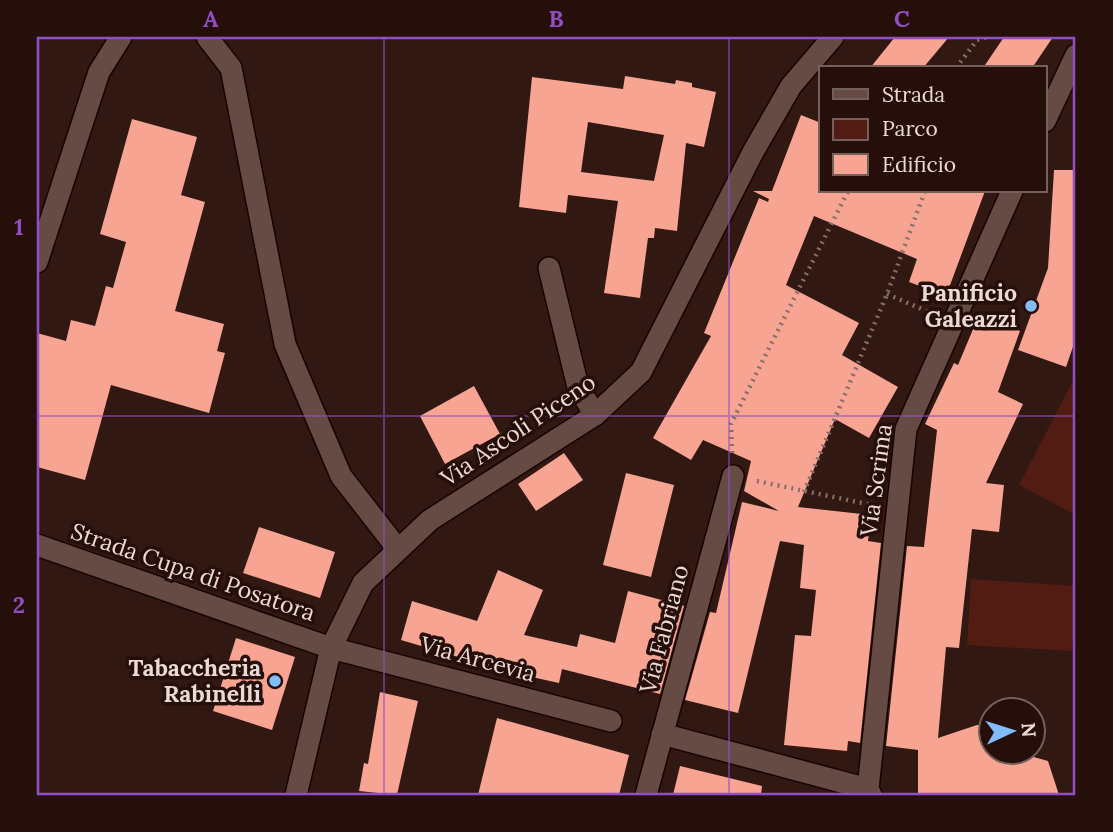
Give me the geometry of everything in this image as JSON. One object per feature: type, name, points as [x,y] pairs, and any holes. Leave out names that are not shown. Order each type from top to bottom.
[{"type":"street","points":[[37,262],[99,72],[121,37]]},
{"type":"street","points":[[207,37],[231,68],[285,344],[341,476],[397,548]]},
{"type":"street","name":"Via Ascoli Piceno","points":[[296,795],[331,648],[363,583],[397,548],[430,520],[595,415],[641,372],[791,86],[832,37]]},
{"type":"street","points":[[1046,119],[1076,55]]},
{"type":"street","name":"Via Scrima","points":[[870,792],[906,429],[1012,192]]},
{"type":"street","points":[[549,268],[578,387],[595,415]]},
{"type":"street","name":"Via Fabriano","points":[[646,795],[733,476]]},
{"type":"street","name":"Strada Cupa di Posatora","points":[[37,545],[331,648]]},
{"type":"street","name":"Via Arcevia","points":[[331,648],[611,721]]},
{"type":"street","points":[[662,734],[870,792]]},
{"type":"path","points":[[972,37],[977,40]]},
{"type":"path","points":[[958,66],[977,40],[987,37]]},
{"type":"path","points":[[848,192],[830,232],[731,424],[733,476],[896,510]]},
{"type":"path","points":[[804,492],[887,294],[925,192]]},
{"type":"path","points":[[887,294],[954,322]]},
{"type":"green space","points":[[1076,375],[1076,515],[1019,485]]},
{"type":"green space","points":[[971,579],[1076,586],[1072,651],[967,645]]},
{"type":"building","points":[[895,37],[949,37],[925,66],[872,66]]},
{"type":"building","points":[[1004,37],[1053,37],[1033,66],[984,66]]},
{"type":"building","points":[[625,76],[675,84],[676,80],[692,83],[692,87],[716,92],[704,147],[686,143],[677,231],[655,228],[654,238],[648,238],[640,298],[604,293],[618,201],[568,195],[566,213],[519,207],[532,77],[623,89]],"holes":[[[588,122],[664,135],[654,181],[581,172]]]},
{"type":"building","points":[[801,115],[819,122],[819,192],[985,192],[946,296],[909,282],[917,259],[814,216],[786,285],[859,323],[842,355],[898,387],[869,438],[835,419],[798,507],[871,515],[868,541],[881,543],[860,743],[848,741],[847,751],[784,745],[795,635],[811,636],[816,590],[800,588],[804,545],[780,541],[738,713],[685,700],[710,612],[716,613],[742,502],[779,511],[744,491],[751,461],[703,440],[691,460],[653,438],[711,336],[704,333],[759,198],[768,202],[769,199],[753,191],[772,191]]},
{"type":"building","points":[[132,119],[197,137],[181,195],[205,202],[175,311],[224,324],[217,351],[225,353],[209,413],[111,385],[85,480],[37,467],[37,333],[66,341],[71,320],[95,326],[106,286],[113,288],[126,242],[100,234]]},
{"type":"building","points":[[1054,170],[1076,170],[1076,338],[1066,367],[1018,350],[1048,268]]},
{"type":"building","points":[[979,315],[1020,331],[998,392],[1023,404],[986,483],[1004,485],[999,532],[972,529],[959,648],[946,647],[938,738],[976,725],[976,766],[1046,766],[1048,761],[1059,795],[918,795],[918,750],[886,746],[907,546],[924,547],[937,430],[925,424],[954,363],[958,365]]},
{"type":"building","points":[[474,386],[500,434],[445,464],[420,416]]},
{"type":"building","points":[[564,453],[583,480],[536,511],[518,484]]},
{"type":"building","points":[[626,473],[674,485],[651,577],[603,565]]},
{"type":"building","points":[[259,527],[335,552],[320,598],[243,573]]},
{"type":"building","points":[[498,570],[543,590],[524,635],[577,647],[580,634],[615,643],[628,591],[684,606],[660,694],[562,669],[559,683],[509,672],[401,640],[412,601],[477,621]]},
{"type":"building","points":[[236,638],[295,657],[272,730],[213,711]]},
{"type":"building","points":[[380,692],[418,701],[397,795],[359,791],[364,763],[368,764]]},
{"type":"building","points":[[497,718],[629,755],[619,795],[478,795]]},
{"type":"building","points":[[680,766],[762,786],[761,795],[673,795]]},
{"type":"place","name":"Panificio Galeazzi","points":[[1031,306]]},
{"type":"place","name":"Tabaccheria Rabinelli","points":[[275,681]]}]
